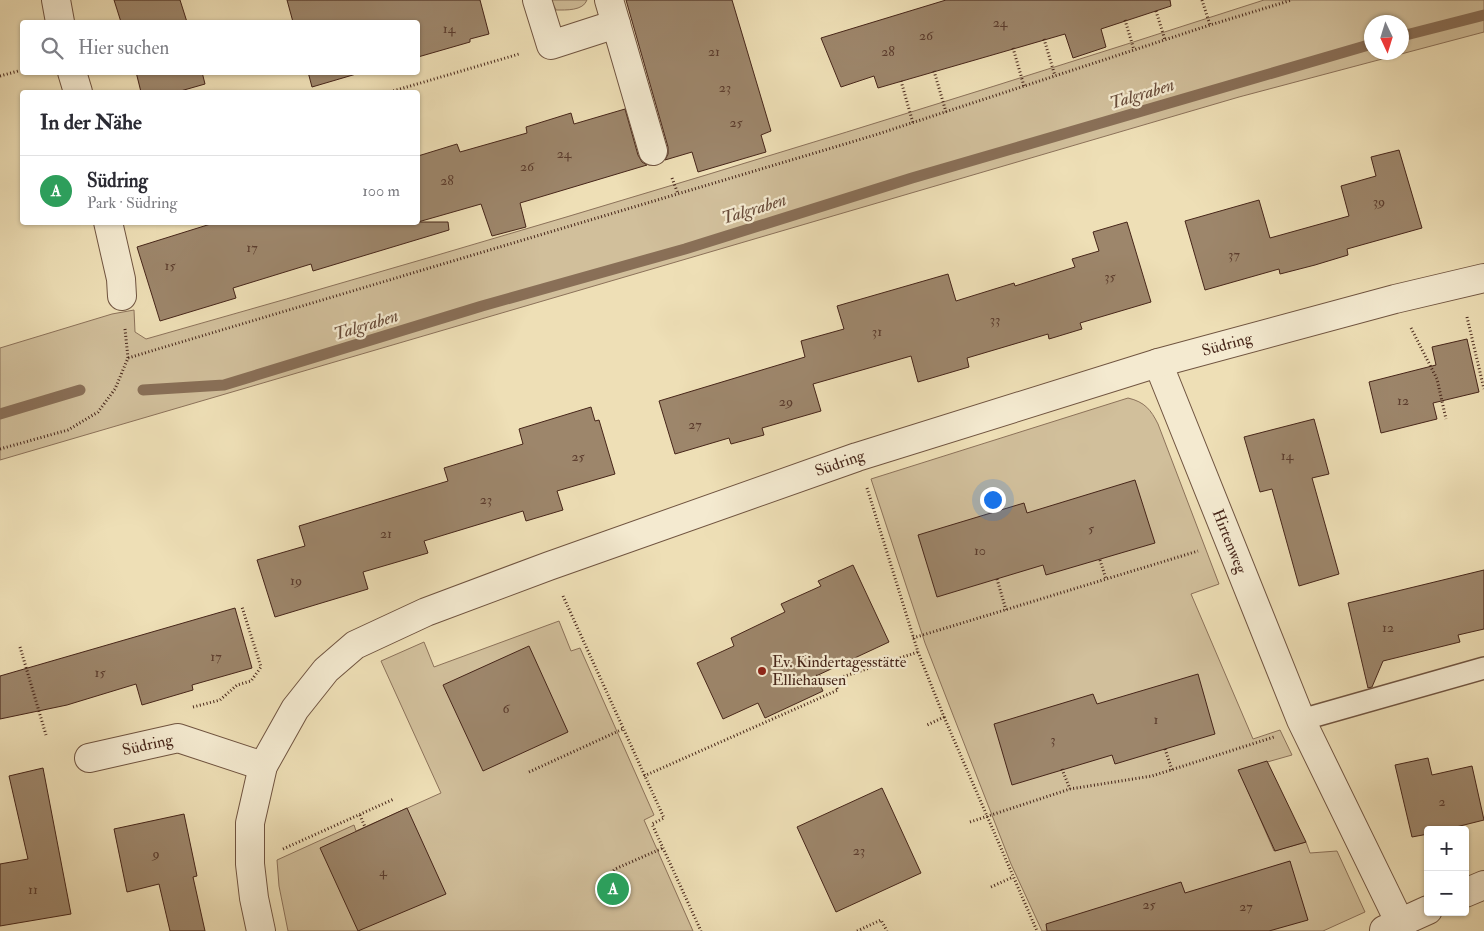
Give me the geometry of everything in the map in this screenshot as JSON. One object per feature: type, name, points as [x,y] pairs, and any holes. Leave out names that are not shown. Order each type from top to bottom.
[{"type":"street","points":[[56,0],[60,20]]},
{"type":"street","points":[[537,0],[551,45],[612,12],[653,152]]},
{"type":"street","points":[[73,75],[77,90]]},
{"type":"street","points":[[109,225],[121,278],[122,296]]},
{"type":"street","name":"Südring","points":[[261,931],[254,898],[250,864],[250,823],[263,766],[295,710],[326,670],[355,645],[426,612],[549,566],[857,457],[1158,363],[1396,299],[1471,281]]},
{"type":"street","name":"Hirtenweg","points":[[1158,363],[1301,720],[1391,927]]},
{"type":"street","name":"Südring","points":[[89,758],[178,738],[263,766]]},
{"type":"street","points":[[1469,891],[1484,885]]},
{"type":"street","points":[[1391,927],[1424,912]]},
{"type":"lane","points":[[1301,720],[1484,668]]},
{"type":"path","points":[[1202,0],[1210,25]]},
{"type":"path","points":[[0,449],[68,430],[98,412],[115,389],[128,358],[914,123],[1210,25],[1292,0]]},
{"type":"path","points":[[1156,11],[1165,40]]},
{"type":"path","points":[[1125,20],[1134,50]]},
{"type":"path","points":[[1044,39],[1055,76]]},
{"type":"path","points":[[397,90],[551,45]]},
{"type":"path","points":[[1012,48],[1024,86]]},
{"type":"path","points":[[0,76],[20,71]]},
{"type":"path","points":[[934,71],[946,112]]},
{"type":"path","points":[[901,81],[914,123]]},
{"type":"path","points":[[1471,281],[1484,390]]},
{"type":"path","points":[[1396,299],[1437,379],[1446,419]]},
{"type":"path","points":[[857,457],[918,652],[1012,877],[1037,931]]},
{"type":"path","points":[[913,638],[1230,542]]},
{"type":"path","points":[[1100,560],[1106,579]]},
{"type":"path","points":[[549,566],[664,818],[652,824],[701,931]]},
{"type":"path","points":[[997,579],[1006,610]]},
{"type":"path","points":[[185,709],[220,700],[237,685],[251,681],[261,667],[242,607]]},
{"type":"path","points":[[20,647],[46,735]]},
{"type":"path","points":[[816,676],[833,680],[918,652]]},
{"type":"path","points":[[644,776],[838,690],[833,680]]},
{"type":"path","points":[[927,725],[944,717]]},
{"type":"path","points":[[970,822],[1070,789],[1152,776],[1172,770],[1281,735],[1301,720]]},
{"type":"path","points":[[529,772],[623,729]]},
{"type":"path","points":[[1166,749],[1172,770]]},
{"type":"path","points":[[1062,769],[1070,789]]},
{"type":"path","points":[[250,864],[394,799]]},
{"type":"path","points":[[360,815],[365,827]]},
{"type":"path","points":[[607,879],[615,869],[663,848]]},
{"type":"path","points":[[992,887],[1012,877]]},
{"type":"path","points":[[857,931],[881,920],[886,931]]},
{"type":"shaded area","points":[[551,0],[587,0],[585,4],[578,8],[556,10]]},
{"type":"shaded area","points":[[1264,0],[1484,0],[1484,32],[1409,52],[1409,15],[1364,15],[1364,60],[1378,60],[1239,97],[0,460],[0,348],[112,314],[134,310],[135,332],[146,339],[707,175],[986,89]]},
{"type":"shaded area","points":[[1128,398],[1147,407],[1158,424],[1219,584],[1191,594],[1253,739],[1280,730],[1292,755],[1239,770],[1274,851],[1306,842],[1310,853],[1337,851],[1365,912],[1323,931],[1042,931],[1011,864],[925,643],[871,479]]},
{"type":"shaded area","points":[[559,621],[571,651],[580,648],[654,815],[644,820],[693,931],[288,931],[279,886],[277,860],[354,825],[356,831],[441,793],[381,661],[424,642],[434,667]]},
{"type":"building","points":[[114,0],[180,0],[186,20],[120,20]]},
{"type":"building","points":[[287,0],[480,0],[489,34],[470,39],[470,42],[420,56],[420,20],[292,20]]},
{"type":"building","points":[[626,0],[732,0],[771,131],[761,135],[766,152],[698,172],[692,152],[665,160],[668,154],[668,147]]},
{"type":"building","points":[[946,0],[1170,0],[1171,6],[1101,29],[1106,47],[1073,58],[1065,34],[878,88],[874,76],[841,87],[821,38]]},
{"type":"building","points":[[137,75],[203,75],[205,84],[184,90],[140,90]]},
{"type":"building","points":[[309,75],[353,75],[312,87]]},
{"type":"building","points":[[625,109],[638,155],[642,162],[647,165],[520,203],[526,227],[492,236],[481,204],[420,221],[420,155],[457,144],[460,152],[527,133],[526,127],[571,113],[574,124]]},
{"type":"building","points":[[1399,150],[1422,228],[1347,249],[1348,255],[1315,265],[1280,274],[1279,269],[1205,290],[1185,221],[1259,200],[1270,238],[1349,216],[1341,186],[1376,176],[1371,157]]},
{"type":"building","points":[[420,222],[448,222],[449,230],[313,271],[311,264],[233,288],[236,298],[160,321],[137,247],[207,225],[420,225]]},
{"type":"building","points":[[1127,222],[1151,302],[1080,323],[1082,329],[1049,339],[1048,334],[967,358],[969,367],[918,382],[911,356],[813,384],[821,411],[762,428],[764,435],[731,444],[729,438],[675,454],[659,401],[805,357],[801,341],[844,329],[837,306],[948,274],[956,301],[1014,283],[1015,286],[1075,267],[1072,259],[1099,251],[1093,232]]},
{"type":"building","points":[[1467,339],[1479,392],[1433,403],[1437,419],[1381,433],[1369,382],[1436,365],[1432,347]]},
{"type":"building","points":[[591,407],[595,421],[599,420],[615,474],[557,491],[563,510],[526,521],[523,511],[424,541],[428,553],[363,572],[368,589],[275,617],[257,560],[305,546],[299,526],[448,481],[444,468],[523,444],[519,429]]},
{"type":"building","points":[[1314,419],[1329,474],[1312,478],[1339,574],[1299,586],[1272,489],[1260,492],[1244,437]]},
{"type":"building","points":[[1135,480],[1155,543],[1046,575],[1043,565],[937,597],[918,535],[1024,503],[1027,513]]},
{"type":"building","points":[[853,565],[889,642],[816,676],[823,691],[765,718],[758,703],[723,719],[697,663],[734,646],[731,638],[785,612],[781,604],[821,586],[818,581]]},
{"type":"building","points":[[1484,570],[1484,629],[1458,635],[1460,642],[1383,661],[1372,687],[1368,688],[1348,603]]},
{"type":"building","points":[[235,608],[252,668],[192,685],[193,690],[142,705],[136,684],[67,705],[0,719],[0,676]]},
{"type":"building","points":[[529,646],[568,732],[483,771],[443,685]]},
{"type":"building","points":[[1198,674],[1215,734],[1115,764],[1112,755],[1012,785],[994,724],[1093,694],[1097,704]]},
{"type":"building","points":[[1428,758],[1432,775],[1472,766],[1484,820],[1460,826],[1424,826],[1424,835],[1412,837],[1395,765]]},
{"type":"building","points":[[1267,761],[1306,842],[1275,851],[1238,770]]},
{"type":"building","points":[[43,768],[71,914],[0,926],[0,864],[28,859],[9,776]]},
{"type":"building","points":[[882,788],[921,873],[836,912],[797,827]]},
{"type":"building","points":[[407,808],[446,894],[358,931],[320,848]]},
{"type":"building","points":[[184,814],[197,876],[193,877],[205,931],[170,931],[159,884],[127,892],[114,829]]},
{"type":"building","points":[[1290,861],[1308,920],[1269,931],[1047,931],[1046,924],[1181,882],[1185,893]]},
{"type":"waterway","name":"Talgraben","points":[[1409,34],[1484,15]]},
{"type":"waterway","name":"Talgraben","points":[[143,390],[224,385],[482,306],[685,249],[912,178],[1364,46]]},
{"type":"waterway","name":"Talgraben","points":[[0,414],[80,390]]},
{"type":"place","name":"Ev. Kindertagesstätte Elliehausen","points":[[762,671]]},
{"type":"place","name":"Südring","points":[[613,889]]}]
